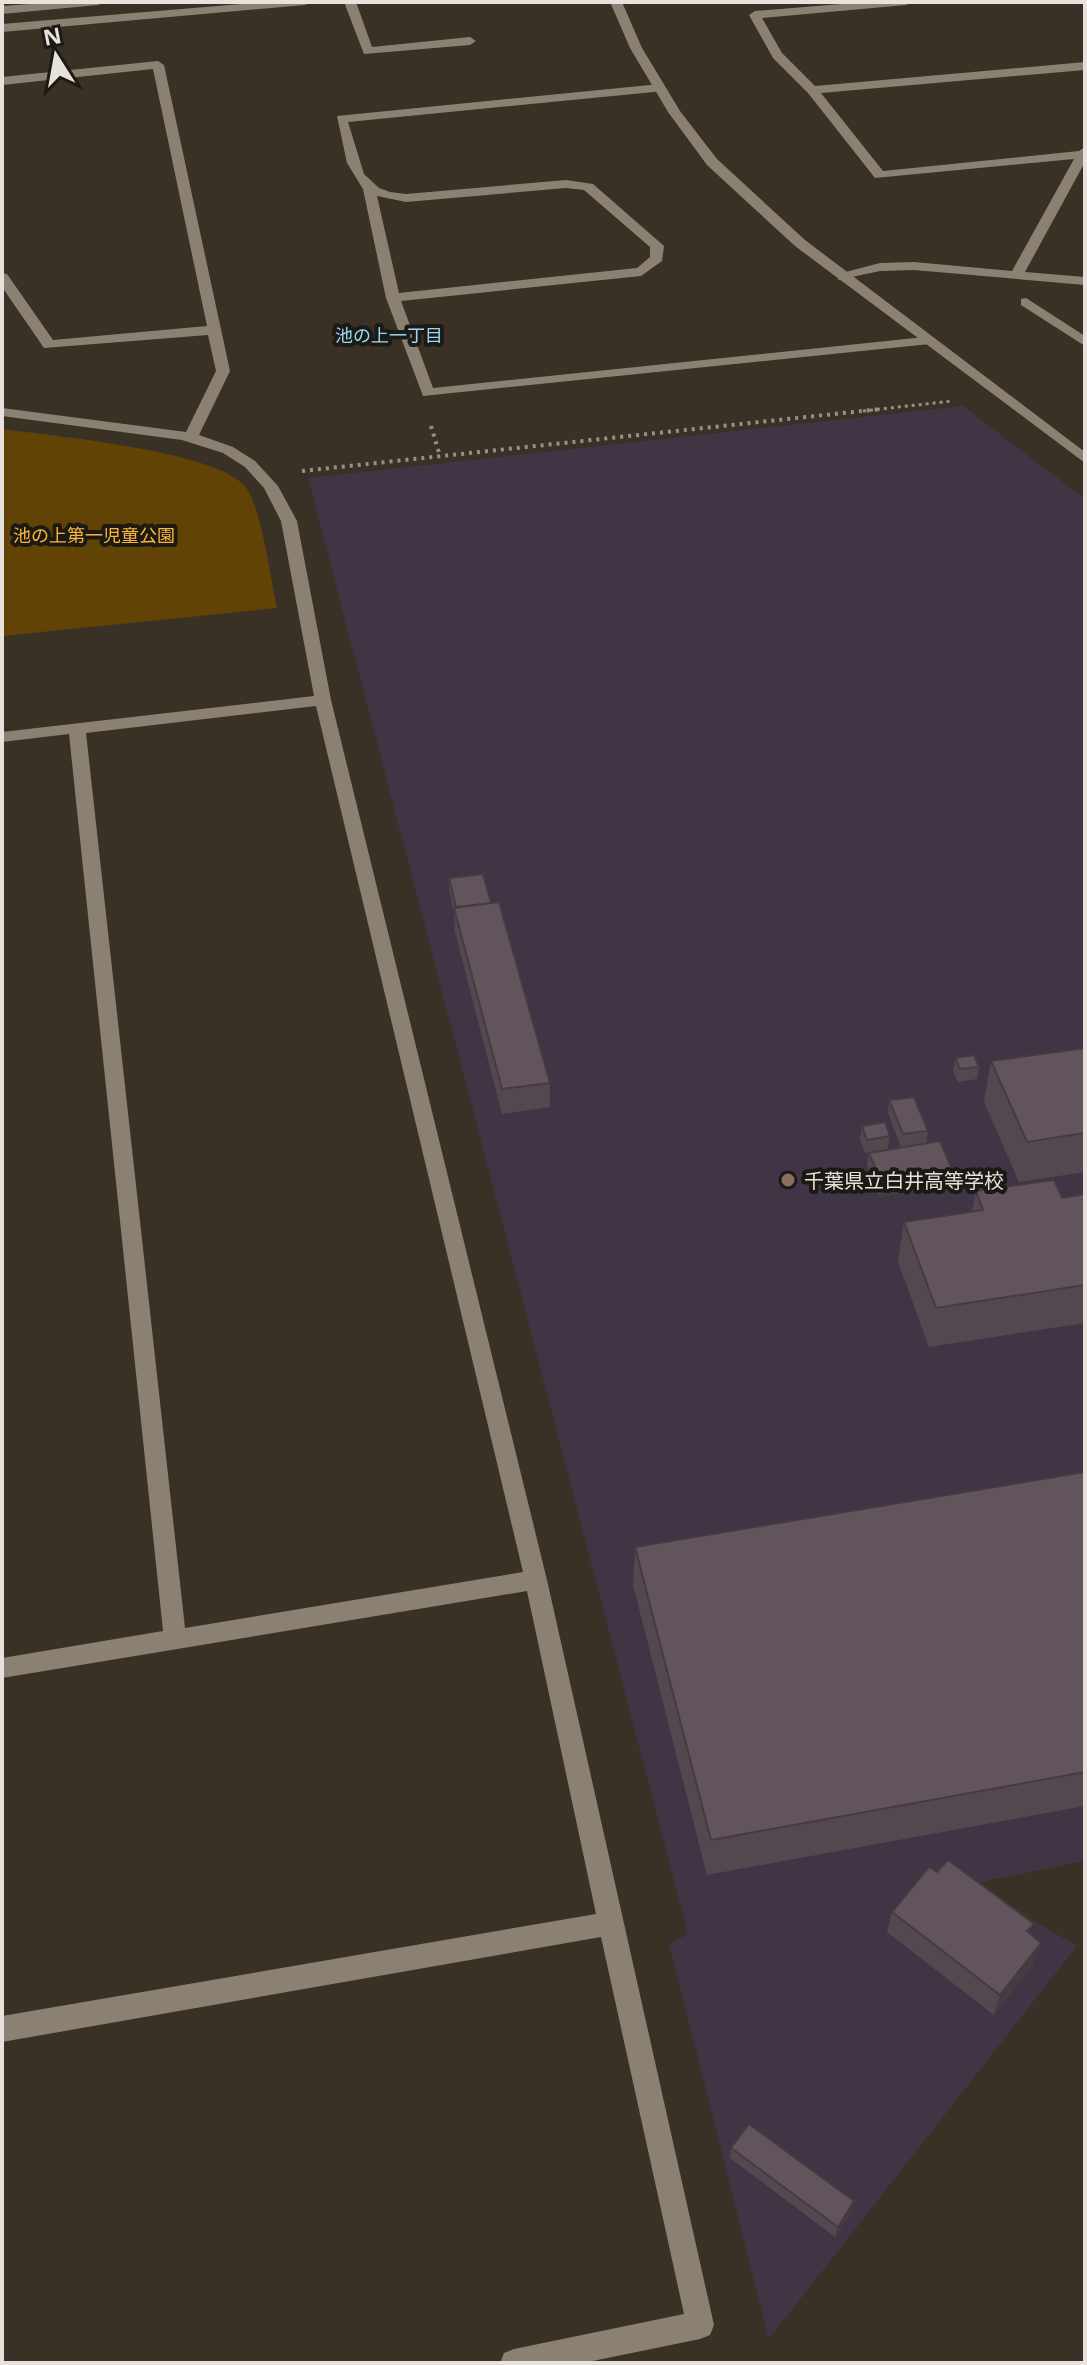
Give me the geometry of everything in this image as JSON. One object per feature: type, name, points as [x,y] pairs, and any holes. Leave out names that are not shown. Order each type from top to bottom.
[{"type":"street","points":[[2,10],[98,2]]},
{"type":"street","points":[[2,28],[305,2]]},
{"type":"street","points":[[350,2],[368,51],[470,41]]},
{"type":"street","points":[[616,2],[636,48],[712,162],[800,243],[925,341],[1085,459]]},
{"type":"street","points":[[906,2],[755,15],[777,55],[812,90],[880,175],[1084,153]]},
{"type":"street","points":[[2,81],[158,65],[223,371],[191,437]]},
{"type":"street","points":[[812,90],[1085,66]]},
{"type":"street","points":[[393,298],[641,272],[657,258],[657,246],[588,187],[566,184],[406,198],[369,190],[359,179],[341,119],[660,88]]},
{"type":"street","points":[[1016,275],[1084,153]]},
{"type":"street","points":[[369,190],[393,298],[428,393],[925,341]]},
{"type":"street","points":[[843,277],[891,267],[1085,281]]},
{"type":"street","points":[[2,277],[49,345],[214,330]]},
{"type":"street","points":[[1026,302],[1085,342]]},
{"type":"street","points":[[2,412],[191,437],[241,457],[278,495],[289,521],[323,700],[536,1580],[700,2325],[514,2363]]},
{"type":"street","points":[[2,737],[323,700]]},
{"type":"street","points":[[77,728],[175,1639]]},
{"type":"street","points":[[2,1668],[536,1580]]},
{"type":"street","points":[[2,2029],[611,1923]]},
{"type":"path","points":[[300,471],[953,400]]},
{"type":"shaded area","name":"千葉県立白井高等学校","points":[[963,406],[1085,499],[1085,1861],[971,1884],[1077,1946],[769,2339],[669,1944],[688,1934],[308,478]]},
{"type":"green space","name":"池の上第一児童公園","points":[[2,429],[129,446],[199,462],[226,473],[244,485],[250,494],[265,543],[277,608],[2,636]]},
{"type":"building","points":[[483,874],[491,903],[456,907],[449,878]]},
{"type":"building","points":[[499,902],[550,1083],[502,1089],[454,908]]},
{"type":"building","points":[[1085,1048],[1085,1133],[1027,1142],[991,1061]]},
{"type":"building","points":[[974,1055],[979,1067],[960,1069],[955,1058]]},
{"type":"building","points":[[914,1097],[928,1131],[903,1134],[889,1100]]},
{"type":"building","points":[[885,1122],[890,1136],[867,1140],[862,1126]]},
{"type":"building","points":[[940,1141],[953,1172],[882,1184],[869,1153]]},
{"type":"building","points":[[1054,1180],[1062,1198],[1085,1194],[1085,1285],[936,1308],[904,1222],[983,1210],[976,1191]]},
{"type":"building","points":[[1085,1472],[1085,1772],[711,1840],[635,1547]]},
{"type":"building","points":[[948,1860],[1034,1924],[1027,1931],[1041,1943],[1000,1995],[892,1912],[929,1867],[937,1872]]},
{"type":"building","points":[[749,2124],[854,2201],[838,2227],[731,2148]]},
{"type":"place","name":"千葉県立白井高等学校","points":[[788,1180]]},
{"type":"district","name":"池の上一丁目","points":[[389,335]]}]
